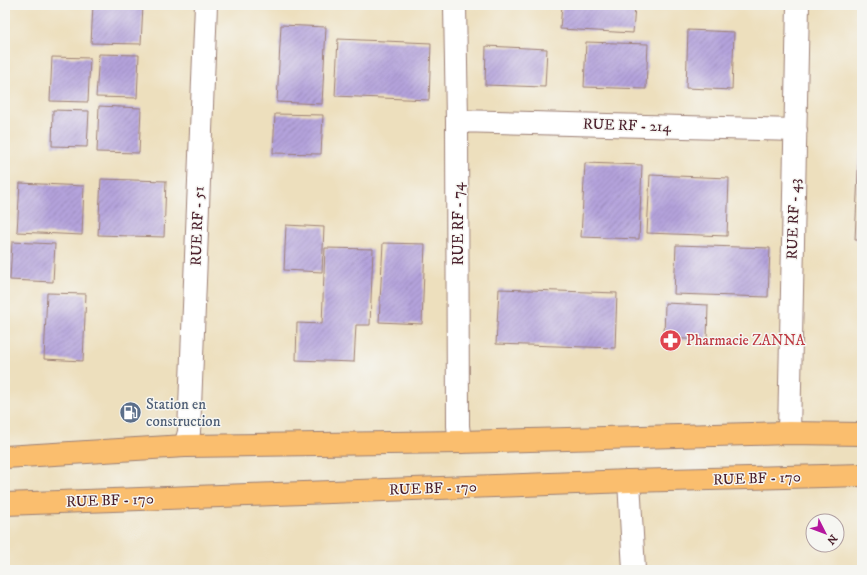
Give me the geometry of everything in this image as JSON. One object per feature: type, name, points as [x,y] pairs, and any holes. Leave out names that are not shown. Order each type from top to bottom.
[{"type":"main road","points":[[5,457],[185,446],[460,442],[789,433],[862,434]]},
{"type":"main road","name":"RUE BF - 170","points":[[5,504],[629,481],[862,475]]},
{"type":"street","name":"RUE RF - 51","points":[[185,446],[190,424],[206,5]]},
{"type":"street","name":"RUE RF - 74","points":[[454,5],[457,121],[458,418],[460,442]]},
{"type":"street","name":"RUE RF - 43","points":[[789,433],[791,278],[796,130],[798,5]]},
{"type":"street","name":"RUE RF - 214","points":[[457,121],[796,130]]},
{"type":"street","points":[[629,481],[634,570]]},
{"type":"building","points":[[93,5],[143,5],[141,44],[91,43]]},
{"type":"building","points":[[562,5],[635,6],[633,33],[560,29]]},
{"type":"building","points":[[281,25],[326,27],[322,104],[277,102]]},
{"type":"building","points":[[688,30],[734,32],[732,90],[686,88]]},
{"type":"building","points":[[338,39],[431,43],[429,100],[335,96]]},
{"type":"building","points":[[586,42],[648,44],[646,89],[584,87]]},
{"type":"building","points":[[486,46],[547,49],[545,87],[485,85]]},
{"type":"building","points":[[99,54],[139,55],[137,98],[96,97]]},
{"type":"building","points":[[52,57],[90,58],[88,102],[50,101]]},
{"type":"building","points":[[99,106],[141,108],[139,153],[97,152]]},
{"type":"building","points":[[53,110],[89,111],[87,147],[52,146]]},
{"type":"building","points":[[275,114],[323,115],[321,154],[273,153]]},
{"type":"building","points":[[859,152],[862,152],[862,240],[855,240]]},
{"type":"building","points":[[585,163],[642,165],[639,239],[581,237]]},
{"type":"building","points":[[650,175],[729,178],[727,236],[647,233]]},
{"type":"building","points":[[101,179],[166,181],[164,237],[98,235]]},
{"type":"building","points":[[20,183],[84,186],[82,235],[17,232]]},
{"type":"building","points":[[286,225],[324,227],[322,272],[284,270]]},
{"type":"building","points":[[12,242],[55,244],[53,282],[10,280]]},
{"type":"building","points":[[383,243],[425,244],[422,324],[379,322]]},
{"type":"building","points":[[676,245],[770,248],[768,297],[674,294]]},
{"type":"building","points":[[325,248],[373,249],[370,325],[356,325],[354,362],[296,360],[297,323],[322,324]]},
{"type":"building","points":[[499,289],[617,293],[615,348],[496,344]]},
{"type":"building","points":[[47,293],[86,294],[83,361],[44,359]]},
{"type":"building","points":[[665,303],[708,305],[707,340],[664,338]]},
{"type":"place","name":"Pharmacie ZANNA","points":[[671,340]]},
{"type":"place","name":"Station en construction","points":[[131,413]]}]
